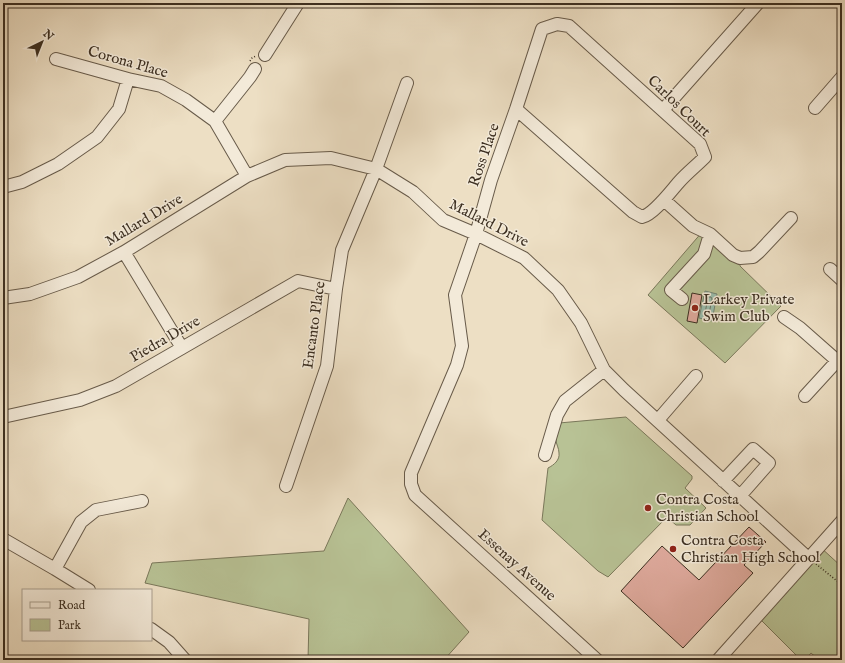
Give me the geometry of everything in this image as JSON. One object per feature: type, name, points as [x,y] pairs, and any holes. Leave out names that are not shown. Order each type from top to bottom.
[{"type":"street","points":[[265,55],[298,3]]},
{"type":"street","points":[[663,110],[758,3]]},
{"type":"street","name":"Carlos Court","points":[[516,109],[633,212],[642,216],[646,216],[664,200],[680,181],[705,157],[700,144],[569,26],[557,24],[542,30]]},
{"type":"street","name":"Ross Place","points":[[415,495],[411,484],[411,473],[457,365],[462,346],[455,295],[476,234],[491,180],[542,30]]},
{"type":"street","name":"Corona Place","points":[[56,59],[128,79],[161,86],[186,100],[215,121],[246,176]]},
{"type":"street","points":[[215,121],[255,69]]},
{"type":"street","points":[[815,108],[842,77]]},
{"type":"street","points":[[3,187],[22,182],[58,164],[97,137],[119,109],[128,79]]},
{"type":"street","name":"Encanto Place","points":[[286,486],[327,366],[342,250],[376,169],[407,83]]},
{"type":"street","name":"Mallard Drive","points":[[3,298],[30,294],[78,277],[124,252],[246,176],[285,160],[331,158],[376,169],[413,192],[443,220],[476,234],[524,258],[558,290],[581,323],[604,370],[811,561]]},
{"type":"street","points":[[664,200],[693,226],[710,234],[733,255],[740,258],[753,257],[791,218]]},
{"type":"street","points":[[682,299],[671,290],[704,254],[710,234]]},
{"type":"street","points":[[124,252],[182,348]]},
{"type":"street","points":[[830,269],[842,280]]},
{"type":"street","name":"Piedra Drive","points":[[3,417],[80,400],[116,386],[298,281],[336,289]]},
{"type":"street","points":[[784,317],[800,328],[840,363],[805,396]]},
{"type":"street","points":[[545,455],[557,415],[565,401],[604,370]]},
{"type":"street","points":[[658,420],[696,376]]},
{"type":"street","points":[[723,481],[753,449],[769,462],[740,496]]},
{"type":"street","name":"Essenay Avenue","points":[[415,495],[597,660]]},
{"type":"street","points":[[55,569],[81,522],[96,510],[142,501]]},
{"type":"street","points":[[718,660],[811,561],[842,521]]},
{"type":"street","points":[[3,539],[87,589]]},
{"type":"street","points":[[152,631],[169,642],[182,657]]},
{"type":"path","points":[[811,561],[842,585]]},
{"type":"green space","points":[[703,231],[740,258],[740,266],[781,306],[725,363],[648,295]]},
{"type":"green space","points":[[626,417],[692,476],[692,479],[685,488],[706,508],[690,525],[676,525],[667,517],[608,577],[598,571],[542,520],[548,468],[559,458],[559,449],[556,440],[559,423]]},
{"type":"green space","points":[[348,498],[469,632],[444,660],[308,660],[309,619],[145,583],[152,563],[324,551]]},
{"type":"green space","points":[[819,546],[842,567],[842,660],[819,660],[811,653],[805,660],[801,660],[757,616]]},
{"type":"water","points":[[705,291],[717,294],[712,321],[699,318]]},
{"type":"building","name":"Larkey Private Swim Club","points":[[692,293],[702,295],[697,323],[687,321]]},
{"type":"building","points":[[749,527],[766,542],[744,565],[753,573],[683,648],[621,591],[662,546],[699,580]]},
{"type":"place","name":"Larkey Private Swim Club","points":[[695,308]]},
{"type":"place","name":"Contra Costa Christian School","points":[[648,508]]},
{"type":"place","name":"Contra Costa Christian High School","points":[[673,549]]}]
